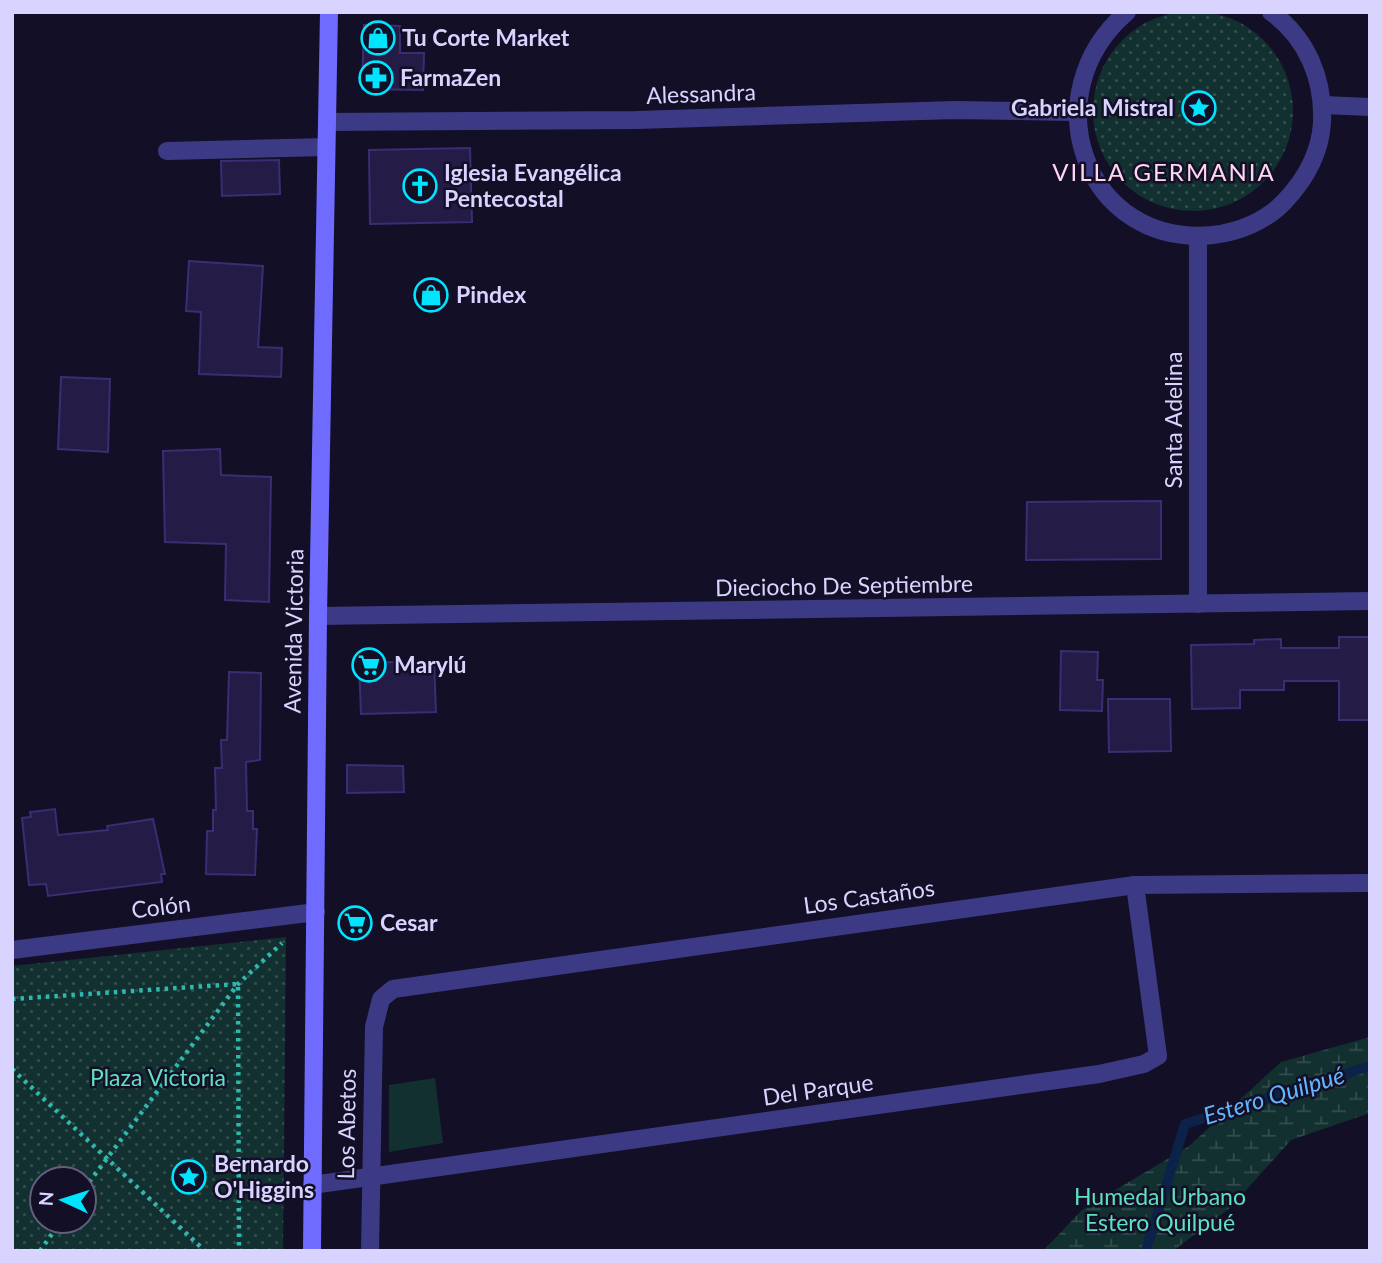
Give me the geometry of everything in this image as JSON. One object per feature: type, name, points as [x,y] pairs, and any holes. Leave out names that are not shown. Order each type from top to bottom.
[{"type":"street","name":"Avenida Victoria","points":[[313,1251],[318,616],[329,12]]},
{"type":"street","points":[[1127,12],[1099,41],[1082,75],[1076,112],[1082,150],[1099,185],[1126,213],[1160,230],[1198,237],[1227,234],[1254,224],[1278,208],[1298,187],[1313,162],[1321,134],[1323,105],[1317,74],[1304,45],[1271,12]]},
{"type":"street","points":[[1323,105],[1370,107]]},
{"type":"street","name":"Alessandra","points":[[327,122],[638,120],[954,110],[1076,112]]},
{"type":"street","points":[[167,151],[326,147]]},
{"type":"street","name":"Santa Adelina","points":[[1198,237],[1198,604]]},
{"type":"street","name":"Dieciocho De Septiembre","points":[[318,616],[1370,601]]},
{"type":"street","name":"Los Castaños","points":[[380,999],[393,989],[410,984],[1135,885],[1370,883]]},
{"type":"street","name":"Del Parque","points":[[312,1185],[370,1179],[1085,1076],[1144,1064],[1158,1056],[1135,885]]},
{"type":"street","name":"Colón","points":[[12,950],[316,912]]},
{"type":"street","name":"Los Abetos","points":[[370,1251],[374,1027],[380,999]]},
{"type":"path","points":[[98,1170],[238,984],[316,912]]},
{"type":"path","points":[[12,999],[238,984]]},
{"type":"path","points":[[238,984],[239,1251]]},
{"type":"path","points":[[12,1069],[205,1251]]},
{"type":"path","points":[[40,1251],[51,1235]]},
{"type":"green space","points":[[1193,11],[1231,18],[1264,40],[1286,73],[1293,111],[1286,149],[1264,182],[1231,204],[1193,211],[1155,204],[1122,182],[1100,149],[1093,111],[1100,73],[1122,40],[1155,18]]},
{"type":"green space","name":"Plaza Victoria","points":[[286,937],[283,1251],[12,1251],[12,966]]},
{"type":"green space","name":"Humedal Urbano Estero Quilpué","points":[[1370,1037],[1370,1113],[1291,1140],[1230,1208],[1173,1251],[1043,1251],[1082,1210],[1189,1146],[1281,1062]]},
{"type":"green space","points":[[435,1078],[443,1143],[389,1152],[389,1085]]},
{"type":"building","points":[[364,25],[400,26],[400,53],[424,53],[423,90],[362,89]]},
{"type":"building","name":"Iglesia Evangélica Pentecostal","points":[[470,148],[472,222],[370,224],[369,150]]},
{"type":"building","points":[[279,160],[280,194],[222,196],[221,161]]},
{"type":"building","points":[[189,261],[263,266],[258,347],[282,348],[281,377],[199,374],[201,312],[186,311]]},
{"type":"building","points":[[61,377],[110,379],[108,452],[58,449]]},
{"type":"building","points":[[220,449],[221,475],[271,477],[269,602],[225,600],[226,544],[165,542],[163,451]]},
{"type":"building","points":[[1161,501],[1161,559],[1026,560],[1027,502]]},
{"type":"building","points":[[1339,637],[1370,637],[1370,720],[1339,720],[1339,681],[1284,681],[1284,690],[1240,690],[1240,708],[1192,709],[1191,645],[1254,644],[1254,640],[1281,639],[1281,648],[1339,648]]},
{"type":"building","points":[[1061,651],[1098,652],[1097,680],[1103,680],[1102,711],[1060,710]]},
{"type":"building","points":[[434,661],[436,712],[361,714],[359,663]]},
{"type":"building","points":[[229,672],[261,673],[260,760],[246,762],[247,811],[253,811],[253,829],[257,829],[255,875],[206,874],[207,831],[213,831],[213,810],[216,810],[215,768],[222,768],[221,740],[227,740]]},
{"type":"building","points":[[1108,699],[1170,699],[1171,751],[1109,752]]},
{"type":"building","points":[[347,765],[403,766],[404,792],[347,793]]},
{"type":"building","points":[[55,809],[58,835],[108,830],[107,826],[153,819],[165,874],[161,874],[162,882],[48,896],[46,884],[29,885],[22,818],[31,817],[30,812]]},
{"type":"waterway","name":"Estero Quilpué","points":[[1146,1251],[1185,1124],[1370,1066]]},
{"type":"place","name":"Tu Corte Market","points":[[378,38]]},
{"type":"place","name":"FarmaZen","points":[[376,78]]},
{"type":"place","name":"Gabriela Mistral","points":[[1199,108]]},
{"type":"place","name":"Iglesia Evangélica Pentecostal","points":[[420,186]]},
{"type":"place","name":"Pindex","points":[[431,295]]},
{"type":"place","name":"Marylú","points":[[369,665]]},
{"type":"place","name":"Cesar","points":[[355,923]]},
{"type":"place","name":"Bernardo O'Higgins","points":[[189,1177]]},
{"type":"district","name":"VILLA GERMANIA","points":[[1164,173]]}]
